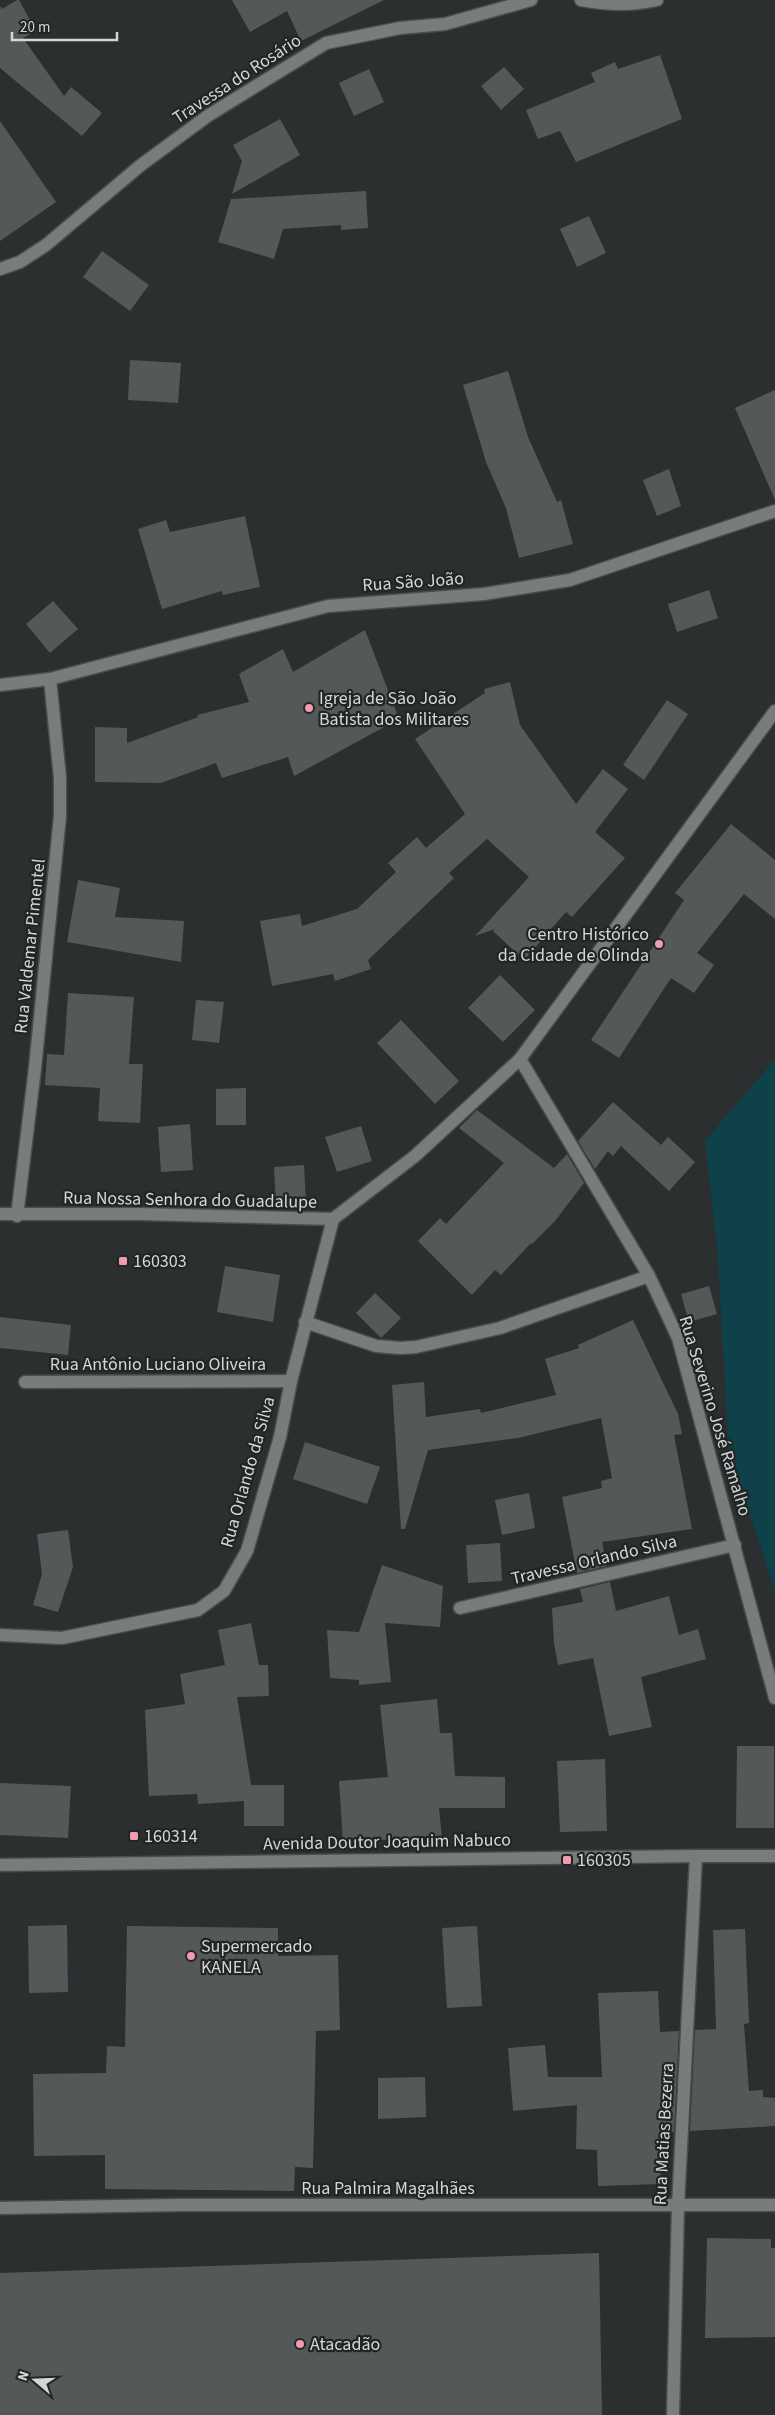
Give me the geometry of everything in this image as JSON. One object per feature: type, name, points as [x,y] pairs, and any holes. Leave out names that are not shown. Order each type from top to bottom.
[{"type":"street","name":"Travessa do Rosário","points":[[0,269],[20,262],[46,246],[141,165],[209,115],[326,43],[400,28],[445,24],[531,0]]},
{"type":"street","points":[[581,0],[605,4],[628,4],[657,0]]},
{"type":"street","name":"Rua São João","points":[[0,685],[50,679],[328,606],[484,594],[570,580],[775,510]]},
{"type":"street","name":"Rua Valdemar Pimentel","points":[[17,1216],[35,1068],[60,816],[60,778],[50,679]]},
{"type":"street","name":"Rua Nossa Senhora do Guadalupe","points":[[0,1214],[17,1216],[140,1214],[333,1219],[415,1156],[520,1059],[775,711]]},
{"type":"street","name":"Rua Severino José Ramalho","points":[[520,1059],[649,1276],[678,1338],[775,1698]]},
{"type":"street","name":"Rua Orlando da Silva","points":[[0,1635],[62,1638],[198,1610],[224,1591],[247,1551],[280,1437],[305,1322],[333,1219]]},
{"type":"street","points":[[305,1322],[376,1346],[416,1347],[500,1328],[649,1276]]},
{"type":"street","name":"Rua Antônio Luciano Oliveira","points":[[26,1382],[291,1381]]},
{"type":"street","name":"Travessa Orlando Silva","points":[[460,1608],[735,1545]]},
{"type":"street","name":"Rua Matias Bezerra","points":[[674,2415],[678,2206],[696,1856]]},
{"type":"street","name":"Avenida Doutor Joaquim Nabuco","points":[[0,1865],[775,1856]]},
{"type":"street","name":"Rua Palmira Magalhães","points":[[0,2208],[176,2205],[775,2206]]},
{"type":"shaded area","points":[[775,1059],[775,1592],[729,1450],[717,1245],[705,1141]]},
{"type":"building","points":[[19,0],[36,31],[23,38],[64,96],[71,87],[102,113],[82,136],[0,68],[0,6],[2,9]]},
{"type":"building","points":[[232,0],[384,0],[301,41],[287,11],[250,32]]},
{"type":"building","points":[[660,55],[682,119],[576,162],[560,131],[538,139],[526,110],[595,82],[591,73],[615,62],[618,69]]},
{"type":"building","points":[[504,67],[524,89],[501,110],[481,86]]},
{"type":"building","points":[[369,69],[384,102],[354,116],[339,83]]},
{"type":"building","points":[[280,119],[300,155],[232,194],[242,161],[233,145]]},
{"type":"building","points":[[0,121],[56,202],[0,241]]},
{"type":"building","points":[[366,191],[368,228],[341,230],[341,225],[283,229],[274,259],[218,242],[231,199]]},
{"type":"building","points":[[589,216],[606,253],[577,267],[560,229]]},
{"type":"building","points":[[102,251],[149,285],[130,311],[83,277]]},
{"type":"building","points":[[130,360],[181,363],[178,403],[128,400]]},
{"type":"building","points":[[508,371],[528,437],[557,502],[561,500],[573,544],[519,558],[506,508],[486,462],[463,385]]},
{"type":"building","points":[[775,390],[775,500],[735,408]]},
{"type":"building","points":[[669,469],[681,506],[657,516],[643,480]]},
{"type":"building","points":[[245,516],[260,587],[223,595],[222,591],[162,609],[138,529],[166,520],[170,532]]},
{"type":"building","points":[[709,590],[718,618],[677,632],[668,604]]},
{"type":"building","points":[[53,601],[78,629],[50,653],[26,624]]},
{"type":"building","name":"Igreja de São João Batista dos Militares","points":[[365,630],[399,719],[294,776],[288,757],[222,778],[216,763],[161,783],[95,782],[95,727],[127,728],[127,743],[198,717],[197,715],[249,702],[239,674],[283,649],[293,672]]},
{"type":"building","points":[[510,682],[520,725],[576,804],[603,769],[628,789],[595,832],[625,858],[572,917],[566,912],[524,960],[493,931],[495,929],[475,936],[529,877],[487,839],[449,873],[454,878],[368,960],[371,969],[335,981],[333,974],[272,986],[260,921],[300,914],[302,926],[357,909],[396,872],[388,863],[417,837],[426,848],[465,814],[415,739],[485,693],[484,689]]},
{"type":"building","points":[[667,700],[688,714],[644,780],[623,765]]},
{"type":"building","points":[[731,824],[775,860],[775,919],[744,894],[697,953],[714,965],[694,993],[671,978],[619,1058],[591,1040],[684,900],[675,893]]},
{"type":"building","points":[[78,880],[120,888],[115,917],[184,921],[181,962],[67,942]]},
{"type":"building","points":[[500,975],[535,1010],[503,1042],[468,1008]]},
{"type":"building","points":[[68,993],[134,997],[129,1064],[143,1064],[140,1123],[98,1121],[100,1088],[45,1085],[47,1054],[64,1055]]},
{"type":"building","points":[[196,1000],[224,1002],[219,1043],[192,1040]]},
{"type":"building","points":[[401,1020],[459,1081],[435,1104],[377,1043]]},
{"type":"building","points":[[246,1088],[246,1125],[216,1125],[216,1089]]},
{"type":"building","points":[[613,1102],[661,1145],[668,1137],[695,1162],[669,1191],[621,1146],[613,1156],[608,1151],[595,1169],[578,1141]]},
{"type":"building","points":[[477,1110],[554,1168],[567,1154],[584,1183],[555,1221],[501,1275],[495,1270],[472,1295],[418,1241],[440,1218],[446,1224],[504,1163],[459,1128]]},
{"type":"building","points":[[190,1124],[193,1170],[161,1172],[158,1127]]},
{"type":"building","points":[[361,1126],[372,1161],[337,1172],[325,1137]]},
{"type":"building","points":[[304,1165],[306,1203],[276,1205],[274,1167]]},
{"type":"building","points":[[225,1266],[280,1275],[273,1322],[217,1312]]},
{"type":"building","points":[[709,1286],[717,1314],[689,1322],[681,1294]]},
{"type":"building","points":[[375,1293],[401,1318],[381,1338],[356,1313]]},
{"type":"building","points":[[0,1317],[71,1325],[68,1355],[0,1348]]},
{"type":"building","points":[[633,1320],[678,1414],[682,1434],[674,1435],[692,1529],[602,1542],[607,1566],[577,1573],[562,1497],[602,1488],[601,1481],[612,1478],[601,1418],[518,1438],[428,1450],[405,1529],[401,1529],[392,1385],[424,1382],[426,1417],[480,1409],[481,1413],[556,1395],[545,1359],[579,1348],[578,1345]]},
{"type":"building","points":[[305,1442],[380,1467],[367,1504],[293,1479]]},
{"type":"building","points":[[529,1493],[535,1528],[502,1535],[495,1500]]},
{"type":"building","points":[[68,1530],[73,1567],[58,1612],[33,1605],[42,1574],[37,1534]]},
{"type":"building","points":[[500,1543],[502,1581],[468,1583],[466,1545]]},
{"type":"building","points":[[382,1565],[443,1586],[440,1627],[385,1623],[391,1682],[359,1685],[359,1680],[330,1678],[327,1630],[359,1632]]},
{"type":"building","points":[[610,1582],[616,1611],[669,1596],[679,1635],[698,1629],[706,1659],[641,1677],[652,1727],[609,1736],[593,1658],[558,1665],[554,1643],[552,1608],[583,1602],[580,1589]]},
{"type":"building","points":[[251,1623],[259,1665],[268,1665],[269,1696],[237,1697],[251,1785],[284,1785],[284,1826],[244,1826],[244,1801],[198,1804],[197,1794],[149,1796],[145,1710],[185,1704],[180,1674],[225,1665],[218,1630]]},
{"type":"building","points":[[437,1699],[440,1733],[452,1733],[455,1776],[505,1777],[505,1808],[439,1808],[442,1839],[408,1844],[407,1838],[343,1843],[339,1781],[388,1777],[380,1705]]},
{"type":"building","points":[[737,1746],[774,1746],[774,1828],[736,1828]]},
{"type":"building","points":[[605,1759],[607,1831],[560,1832],[557,1761]]},
{"type":"building","points":[[0,1783],[71,1786],[68,1838],[0,1835]]},
{"type":"building","points":[[67,1925],[68,1992],[29,1993],[28,1926]]},
{"type":"building","points":[[127,1926],[278,1928],[278,1956],[338,1955],[340,2030],[316,2031],[313,2168],[295,2167],[294,2191],[105,2189],[105,2155],[34,2156],[33,2074],[106,2073],[107,2046],[125,2047]]},
{"type":"building","points":[[477,1926],[482,2006],[447,2008],[442,1928]]},
{"type":"building","points":[[745,1929],[749,2023],[744,2024],[749,2091],[763,2090],[763,2097],[775,2098],[775,2126],[690,2131],[695,2030],[716,2029],[713,1930]]},
{"type":"building","points":[[658,1991],[660,2032],[679,2031],[674,2132],[664,2132],[664,2150],[660,2150],[661,2184],[598,2186],[597,2150],[576,2149],[577,2105],[513,2111],[508,2048],[545,2045],[548,2077],[602,2077],[598,1993]]},
{"type":"building","points":[[425,2077],[426,2117],[378,2119],[378,2078]]},
{"type":"building","points":[[707,2238],[771,2239],[771,2248],[775,2248],[775,2337],[705,2338]]},
{"type":"building","name":"Atacadão","points":[[599,2253],[602,2415],[0,2415],[0,2273]]},
{"type":"place","name":"Igreja de São João Batista dos Militares","points":[[309,708]]},
{"type":"place","name":"Centro Histórico da Cidade de Olinda","points":[[659,944]]},
{"type":"place","name":"160303","points":[[123,1261]]},
{"type":"place","name":"160314","points":[[134,1836]]},
{"type":"place","name":"160305","points":[[567,1860]]},
{"type":"place","name":"Supermercado KANELA","points":[[191,1956]]},
{"type":"place","name":"Atacadão","points":[[300,2344]]}]
